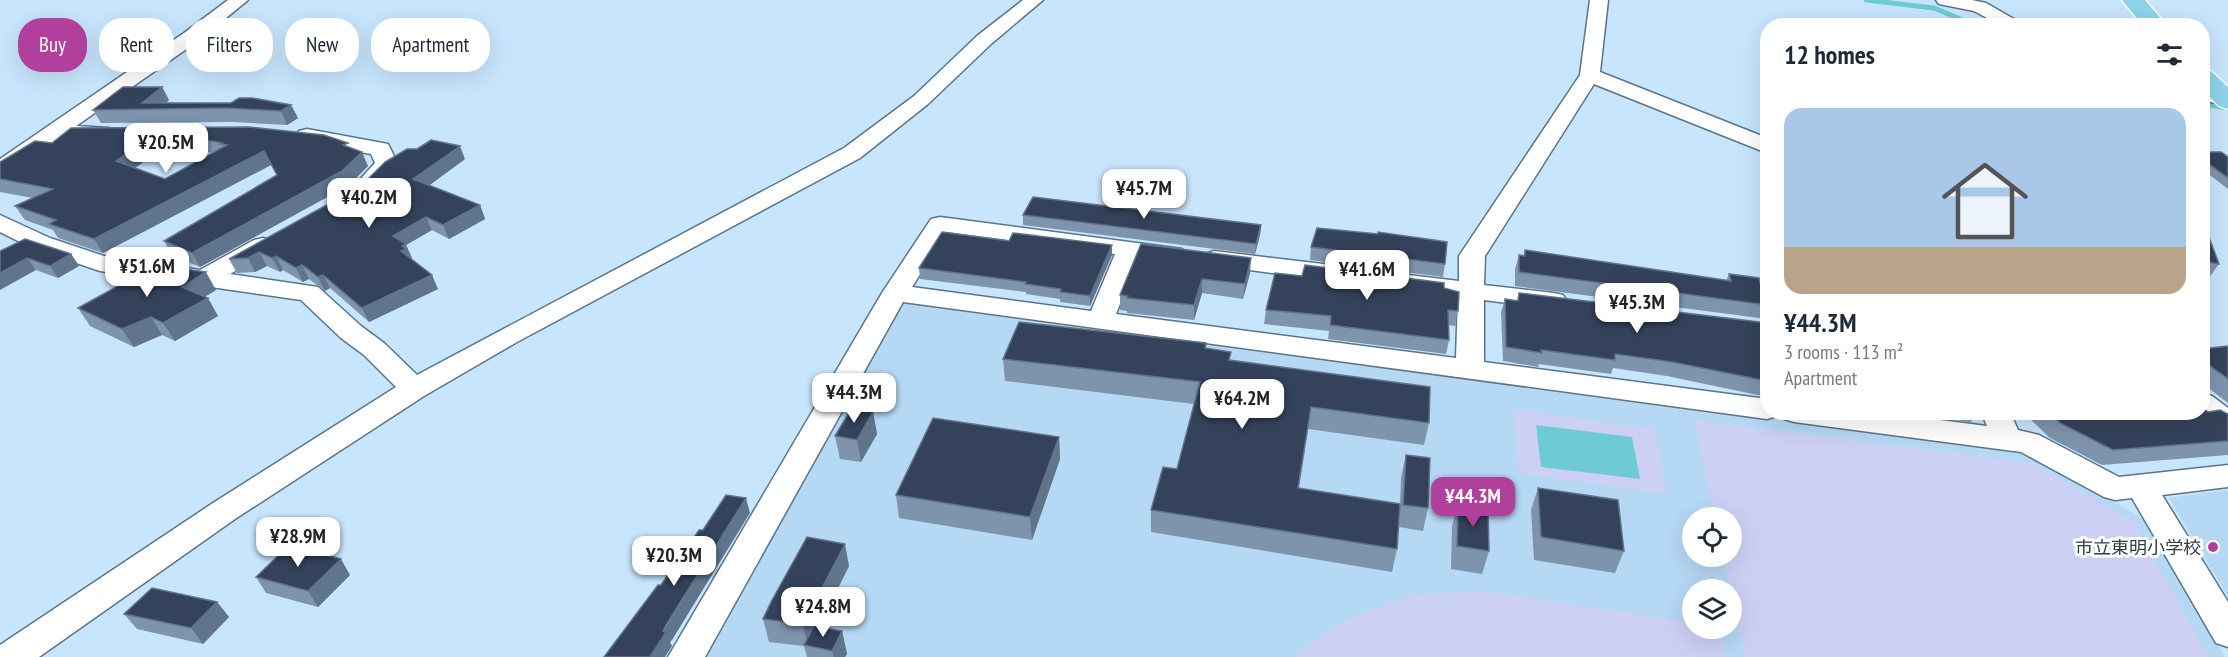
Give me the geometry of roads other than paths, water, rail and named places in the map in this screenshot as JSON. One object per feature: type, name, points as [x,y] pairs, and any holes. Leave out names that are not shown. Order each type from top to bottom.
[{"type":"main road","points":[[2133,0],[2149,18]]},
{"type":"main road","points":[[2210,85],[2221,98]]},
{"type":"street","points":[[0,169],[191,37],[239,0]]},
{"type":"street","points":[[11,657],[224,511],[414,389],[507,336],[852,153],[921,100],[984,40],[1034,0]]},
{"type":"street","points":[[1470,370],[1472,256],[1590,75],[1599,0]]},
{"type":"street","points":[[1945,0],[1980,7],[2001,18]]},
{"type":"street","points":[[1590,75],[1760,143]]},
{"type":"street","points":[[54,133],[120,134]]},
{"type":"street","points":[[288,134],[363,144],[380,149],[387,164],[371,182],[350,197]]},
{"type":"street","points":[[0,222],[41,243],[100,263],[309,293],[351,332],[374,349],[414,389]]},
{"type":"street","points":[[686,657],[895,293],[940,224],[1578,304]]},
{"type":"street","points":[[204,278],[284,233]]},
{"type":"street","points":[[1100,320],[1129,249]]},
{"type":"street","points":[[895,293],[1760,408]]},
{"type":"street","points":[[2210,409],[2228,423]]},
{"type":"street","points":[[1853,420],[2028,442],[2115,489],[2228,476]]},
{"type":"street","points":[[1999,420],[2008,441]]},
{"type":"street","points":[[2141,486],[2228,633]]},
{"type":"waterway","points":[[1866,0],[1934,8],[1958,18]]},
{"type":"waterway","points":[[2210,105],[2228,108]]},
{"type":"place","name":"市立東明小学校","points":[[2213,547]]}]
